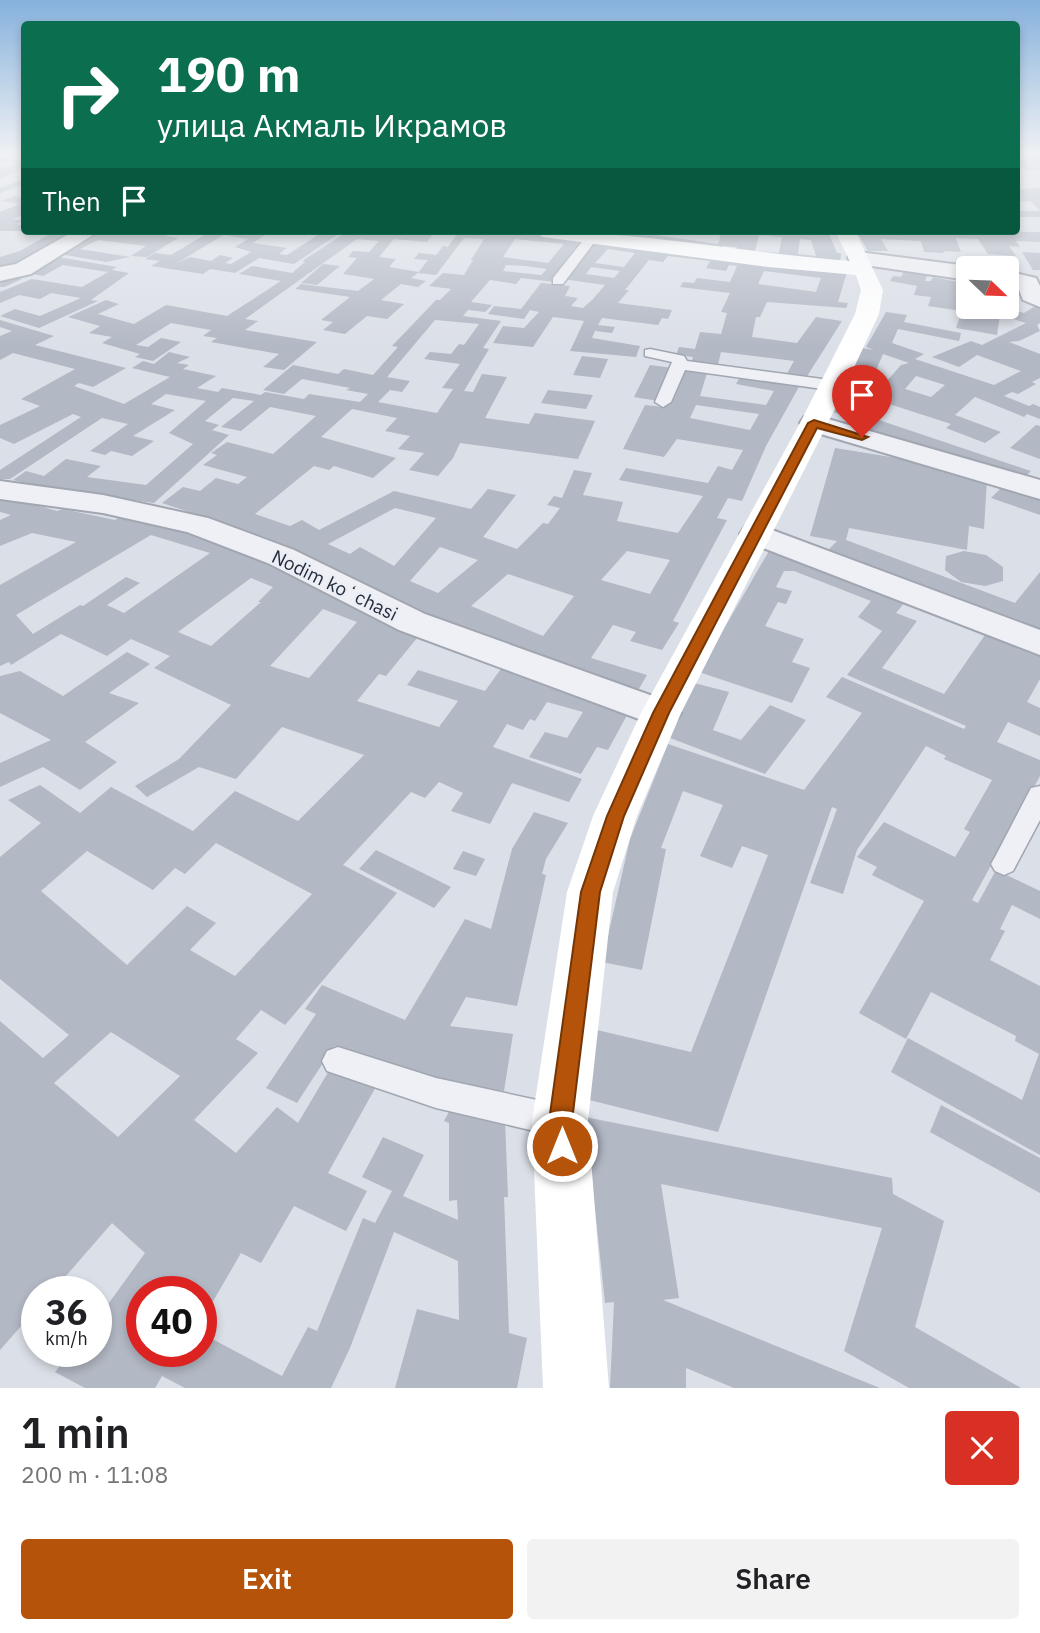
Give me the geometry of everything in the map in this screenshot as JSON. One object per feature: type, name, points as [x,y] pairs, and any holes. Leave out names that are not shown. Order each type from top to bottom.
[{"type":"street","points":[[0,274],[23,269],[82,235]]},
{"type":"street","points":[[583,235],[768,261],[862,264],[956,272]]},
{"type":"street","points":[[576,1388],[560,1121],[590,892],[615,816],[661,713],[756,534],[867,314],[872,290],[847,235]]},
{"type":"street","points":[[1019,281],[1028,283],[1031,295],[1040,300]]},
{"type":"street","points":[[822,404],[982,470],[1040,490]]},
{"type":"street","name":"Nodim koʻchasi","points":[[0,490],[103,504],[197,525],[282,558],[412,622],[661,713]]},
{"type":"street","points":[[756,534],[1040,643]]},
{"type":"lane","points":[[558,281],[593,236]]},
{"type":"lane","points":[[650,353],[679,359],[680,365],[663,402]]},
{"type":"lane","points":[[680,365],[822,404]]},
{"type":"lane","points":[[1004,864],[1040,795]]},
{"type":"lane","points":[[338,1061],[436,1093],[560,1121]]},
{"type":"building","points":[[0,219],[21,221],[16,224],[21,225],[21,231],[0,231]]},
{"type":"building","points":[[1020,232],[1040,232],[1040,242],[1016,241],[1020,247],[1009,246],[1016,256],[988,254],[978,239],[956,238],[961,252],[924,252],[921,241],[881,239],[888,251],[868,251],[858,235],[1020,235]]},
{"type":"building","points":[[48,235],[75,235],[0,271],[0,257],[20,251]]},
{"type":"building","points":[[87,235],[168,235],[178,238],[147,257],[131,256],[146,246],[98,240],[80,249],[130,257],[106,262],[54,253]]},
{"type":"building","points":[[204,235],[223,235],[177,263],[190,257],[211,261],[220,255],[233,258],[225,263],[231,264],[251,252],[235,247],[248,239],[225,235],[265,235],[253,243],[287,248],[279,254],[287,255],[318,235],[337,235],[294,264],[259,258],[235,273],[210,269],[203,274],[151,266],[160,261],[145,259],[155,253],[171,255]]},
{"type":"building","points":[[342,235],[432,235],[427,242],[394,239],[379,257],[396,259],[389,267],[419,272],[411,278],[426,281],[418,287],[401,284],[381,300],[404,304],[387,319],[367,316],[345,334],[323,330],[333,322],[321,320],[350,297],[295,289],[301,284],[358,291],[374,279],[343,274],[357,258],[348,257],[353,251],[369,252],[379,241],[357,239],[245,319],[258,321],[245,330],[317,342],[284,370],[263,367],[279,354],[211,342],[217,338],[203,336],[211,330],[171,323],[136,345],[148,347],[161,338],[181,342],[153,361],[135,357],[140,354],[102,343],[112,337],[89,333],[100,326],[68,317],[106,300],[119,304],[98,314],[134,324],[166,305],[227,316],[281,281],[239,274],[252,266],[292,273],[305,262],[302,261]]},
{"type":"building","points":[[456,235],[558,235],[588,238],[554,282],[521,278],[516,284],[490,280],[471,302],[492,305],[485,312],[468,310],[463,316],[501,321],[483,348],[489,349],[464,391],[473,392],[482,374],[507,377],[485,418],[529,424],[535,413],[595,421],[578,459],[460,443],[453,458],[438,476],[409,470],[424,453],[398,449],[410,436],[385,431],[397,418],[352,409],[321,437],[396,458],[373,478],[334,466],[329,470],[314,466],[255,514],[290,526],[302,520],[319,530],[394,491],[471,509],[488,489],[516,495],[483,537],[517,549],[543,523],[548,524],[560,508],[547,505],[554,496],[562,498],[574,470],[592,473],[583,495],[623,502],[617,521],[678,533],[703,496],[619,480],[626,468],[708,483],[718,466],[732,470],[743,450],[677,439],[664,457],[623,449],[645,405],[664,407],[681,370],[707,373],[700,396],[766,405],[774,391],[736,384],[741,375],[800,385],[766,446],[742,501],[728,498],[717,518],[727,520],[673,621],[679,623],[662,650],[630,641],[636,632],[613,625],[591,658],[647,675],[636,694],[478,642],[264,539],[267,538],[162,503],[183,487],[200,491],[216,478],[238,484],[247,477],[203,465],[217,455],[211,453],[227,442],[273,454],[316,416],[270,407],[241,431],[221,427],[254,401],[233,398],[205,421],[219,425],[212,430],[229,435],[154,503],[13,480],[26,471],[44,476],[66,459],[101,466],[87,477],[146,485],[193,444],[169,433],[206,401],[166,394],[151,404],[175,410],[133,436],[154,441],[132,456],[111,451],[105,455],[90,451],[128,424],[102,418],[10,479],[0,479],[0,470],[81,417],[73,414],[14,444],[0,438],[0,425],[40,406],[21,399],[75,369],[13,353],[0,360],[0,336],[12,331],[0,327],[0,320],[54,336],[35,345],[126,368],[93,387],[79,383],[74,386],[124,404],[170,377],[132,368],[143,361],[154,364],[169,352],[190,357],[177,363],[189,365],[183,369],[216,376],[197,388],[218,392],[222,388],[261,395],[265,392],[304,399],[309,394],[360,402],[368,394],[302,379],[284,394],[263,390],[293,365],[338,374],[344,369],[373,375],[398,347],[392,346],[436,300],[440,300],[451,289],[429,286],[443,273],[464,275],[484,239],[464,238],[436,275],[418,273],[428,260],[414,259],[419,253],[436,255],[443,246],[448,247]],"holes":[[[515,239],[564,244],[548,263],[503,257]],[[506,265],[547,269],[541,275],[503,271]],[[435,320],[479,324],[464,345],[459,344],[451,354],[430,352],[424,359],[460,364],[442,388],[453,389],[437,413],[378,402],[390,390],[402,392],[410,381],[387,377]],[[696,405],[759,414],[750,430],[690,418]],[[395,508],[436,518],[394,566],[360,547],[350,554],[328,544]],[[440,547],[478,560],[438,593],[410,581]],[[627,551],[670,560],[650,594],[601,580]],[[508,574],[574,596],[543,636],[471,606]]]},
{"type":"building","points":[[608,235],[656,235],[718,244],[721,235],[759,235],[800,235],[830,235],[837,253],[841,253],[840,265],[735,253],[737,247],[723,246],[718,252]],"holes":[[[759,235],[782,237],[779,253],[755,251]],[[800,239],[811,240],[816,256],[798,254]]]},
{"type":"building","points":[[595,239],[847,272],[838,302],[848,303],[846,308],[767,302],[760,317],[756,317],[752,337],[797,343],[816,317],[842,321],[804,381],[785,377],[794,361],[721,352],[717,369],[690,366],[693,357],[676,355],[679,347],[695,349],[700,332],[721,334],[727,313],[721,312],[730,293],[680,287],[683,282],[694,283],[697,278],[730,282],[737,266],[729,265],[726,271],[706,268],[710,261],[668,256],[663,262],[649,260],[618,303],[672,310],[668,319],[662,318],[658,325],[602,318],[598,325],[615,327],[612,333],[595,331],[592,338],[640,346],[636,357],[570,351],[584,321],[553,317],[533,347],[493,343],[503,326],[524,328],[539,312],[530,310],[524,319],[488,314],[494,306],[521,309],[541,283],[570,286],[565,296],[578,298],[571,306],[583,308],[605,285],[562,279]],"holes":[[[608,249],[635,253],[624,267],[595,263]],[[591,267],[620,271],[614,278],[586,274]],[[764,271],[821,278],[816,292],[758,284]]]},
{"type":"building","points":[[1022,252],[1040,253],[1040,270],[1033,270]]},
{"type":"building","points":[[52,256],[117,267],[112,270],[129,273],[91,300],[98,301],[39,328],[0,316],[15,309],[40,316],[81,298],[51,293],[40,299],[19,295],[0,303],[0,292],[32,279],[82,287],[108,272],[63,265],[43,276],[21,272]]},
{"type":"building","points":[[323,264],[340,266],[317,285],[301,283]]},
{"type":"building","points":[[906,268],[929,271],[925,281],[931,281],[933,277],[956,282],[956,310],[928,306],[931,297],[914,295],[917,286],[890,281],[893,276],[901,277]]},
{"type":"building","points":[[1,275],[22,279],[0,287]]},
{"type":"building","points":[[1040,303],[1040,323],[1037,325],[1040,331],[1019,341],[1009,342],[1040,354],[1040,378],[1032,382],[1036,384],[1018,394],[1012,392],[1004,396],[1029,406],[1033,404],[1040,407],[1040,419],[1027,414],[1024,417],[975,397],[955,415],[1001,432],[985,443],[946,428],[951,424],[886,403],[858,398],[852,411],[1031,471],[1020,482],[865,428],[868,426],[834,412],[862,348],[874,350],[866,347],[886,312],[907,315],[904,322],[961,333],[959,341],[898,329],[892,343],[924,354],[915,359],[994,385],[1021,371],[977,355],[959,367],[932,357],[971,341],[982,345],[1026,323],[1013,319],[1019,319],[1019,311],[1024,313]],"holes":[[[883,354],[909,363],[901,365],[884,384],[871,382]],[[916,376],[945,385],[931,397],[905,389]]]},
{"type":"building","points":[[959,319],[999,319],[997,335],[956,328]]},
{"type":"building","points":[[582,356],[608,359],[600,378],[573,375]]},
{"type":"building","points":[[650,365],[673,368],[658,401],[634,397]]},
{"type":"building","points":[[548,390],[593,395],[586,409],[541,403]]},
{"type":"building","points":[[1036,425],[1040,426],[1040,459],[1010,448]]},
{"type":"building","points":[[835,448],[959,468],[987,479],[984,529],[969,526],[967,550],[849,528],[846,540],[1015,603],[1040,572],[1040,634],[825,553],[837,541],[810,536]]},
{"type":"building","points":[[1007,482],[1040,494],[1040,515],[991,498]]},
{"type":"building","points":[[0,494],[57,511],[63,509],[115,520],[123,515],[196,531],[278,564],[422,632],[386,676],[379,674],[357,701],[439,727],[458,701],[407,685],[418,670],[485,691],[508,659],[632,706],[608,750],[597,747],[581,774],[529,757],[545,732],[567,738],[583,712],[547,702],[535,721],[530,719],[523,730],[507,724],[493,747],[582,779],[569,802],[512,783],[490,824],[451,811],[463,793],[439,782],[425,798],[411,792],[343,865],[397,893],[285,1025],[261,1010],[236,1039],[258,1053],[194,1120],[236,1153],[277,1107],[298,1123],[333,1064],[378,1083],[328,1173],[367,1191],[346,1231],[294,1206],[261,1263],[241,1253],[217,1294],[217,1276],[128,1276],[145,1253],[112,1223],[66,1276],[21,1276],[21,1326],[0,1350],[0,1021],[43,1058],[69,1035],[0,979],[0,857],[41,823],[8,800],[40,785],[80,813],[111,787],[193,831],[235,791],[298,821],[364,755],[282,727],[236,779],[199,767],[147,797],[135,786],[179,759],[231,705],[154,668],[170,656],[131,639],[107,656],[61,634],[11,665],[9,662],[0,666],[0,585],[76,542],[32,533],[0,546],[0,520],[11,515],[0,512]],"holes":[[[151,535],[210,553],[124,613],[107,605],[140,583],[126,577],[83,606],[80,605],[33,634],[16,615]],[[251,578],[273,587],[258,602],[261,602],[211,646],[178,632]],[[323,609],[357,622],[309,678],[270,666]],[[216,843],[312,894],[235,976],[190,950],[216,923],[187,906],[127,965],[41,891],[87,851],[153,890],[175,868],[185,874]],[[111,1032],[180,1076],[118,1137],[54,1083]]]},
{"type":"building","points":[[773,544],[910,596],[896,613],[917,621],[882,668],[944,694],[987,632],[1040,651],[1040,679],[1027,702],[1040,708],[1040,736],[1008,722],[997,742],[1040,760],[1040,776],[972,900],[978,903],[996,870],[1040,891],[1040,919],[1012,905],[1000,929],[1005,931],[990,960],[1040,986],[1040,1155],[891,1072],[908,1038],[1022,1100],[1039,1054],[1015,1041],[1016,1036],[931,992],[906,1039],[859,1013],[924,901],[872,875],[877,867],[857,857],[884,822],[955,857],[970,832],[964,829],[992,780],[944,759],[946,756],[926,746],[857,850],[843,894],[810,883],[837,809],[832,807],[718,1132],[581,1098],[584,1027],[691,1052],[768,855],[742,846],[732,868],[700,856],[723,805],[683,791],[661,848],[666,849],[642,970],[602,962],[630,839],[668,744],[804,790],[862,713],[826,697],[842,677],[964,729],[966,726],[847,675],[882,631],[858,617],[871,601],[794,571],[784,571],[776,587],[792,591],[786,604],[778,602],[765,626],[804,639],[792,662],[810,668],[792,703],[699,672]]},
{"type":"building","points":[[964,551],[986,555],[1003,567],[1003,581],[985,586],[961,582],[945,570],[946,556]]},
{"type":"building","points":[[127,652],[150,664],[109,693],[139,703],[85,742],[117,762],[80,790],[43,767],[0,787],[0,763],[51,740],[0,713],[0,676],[20,671],[63,696]]},
{"type":"building","points":[[694,683],[729,692],[713,730],[741,740],[770,705],[806,720],[765,774],[670,738]]},
{"type":"building","points":[[534,812],[568,823],[546,859],[542,874],[546,875],[517,1006],[466,997],[450,1026],[513,1034],[504,1091],[419,1080],[422,1075],[334,1046],[297,1103],[266,1088],[316,1014],[305,1009],[322,985],[405,1020],[465,919],[491,929],[512,849]]},
{"type":"building","points":[[376,850],[451,887],[434,908],[359,869]]},
{"type":"building","points":[[463,851],[485,859],[476,876],[453,869]]},
{"type":"building","points":[[456,1099],[505,1119],[508,1197],[504,1197],[509,1333],[527,1338],[517,1388],[395,1388],[417,1309],[459,1320],[458,1261],[394,1232],[350,1348],[331,1388],[185,1388],[162,1376],[155,1388],[85,1388],[55,1372],[59,1367],[112,1367],[112,1299],[126,1279],[126,1367],[217,1367],[217,1341],[282,1376],[308,1327],[317,1331],[363,1218],[375,1223],[392,1191],[362,1177],[383,1137],[424,1155],[403,1196],[458,1220],[457,1200],[449,1201],[449,1123],[444,1121]]},
{"type":"building","points":[[941,1105],[1040,1158],[1040,1193],[930,1132]]},
{"type":"building","points":[[585,1117],[892,1178],[893,1194],[944,1221],[915,1327],[1021,1388],[909,1388],[844,1351],[882,1228],[661,1184],[679,1298],[663,1300],[880,1388],[734,1388],[686,1368],[686,1388],[610,1388],[614,1302],[605,1303]]},
{"type":"route","points":[[562,1146],[560,1121],[590,892],[615,816],[661,713],[814,423],[862,437]]}]
